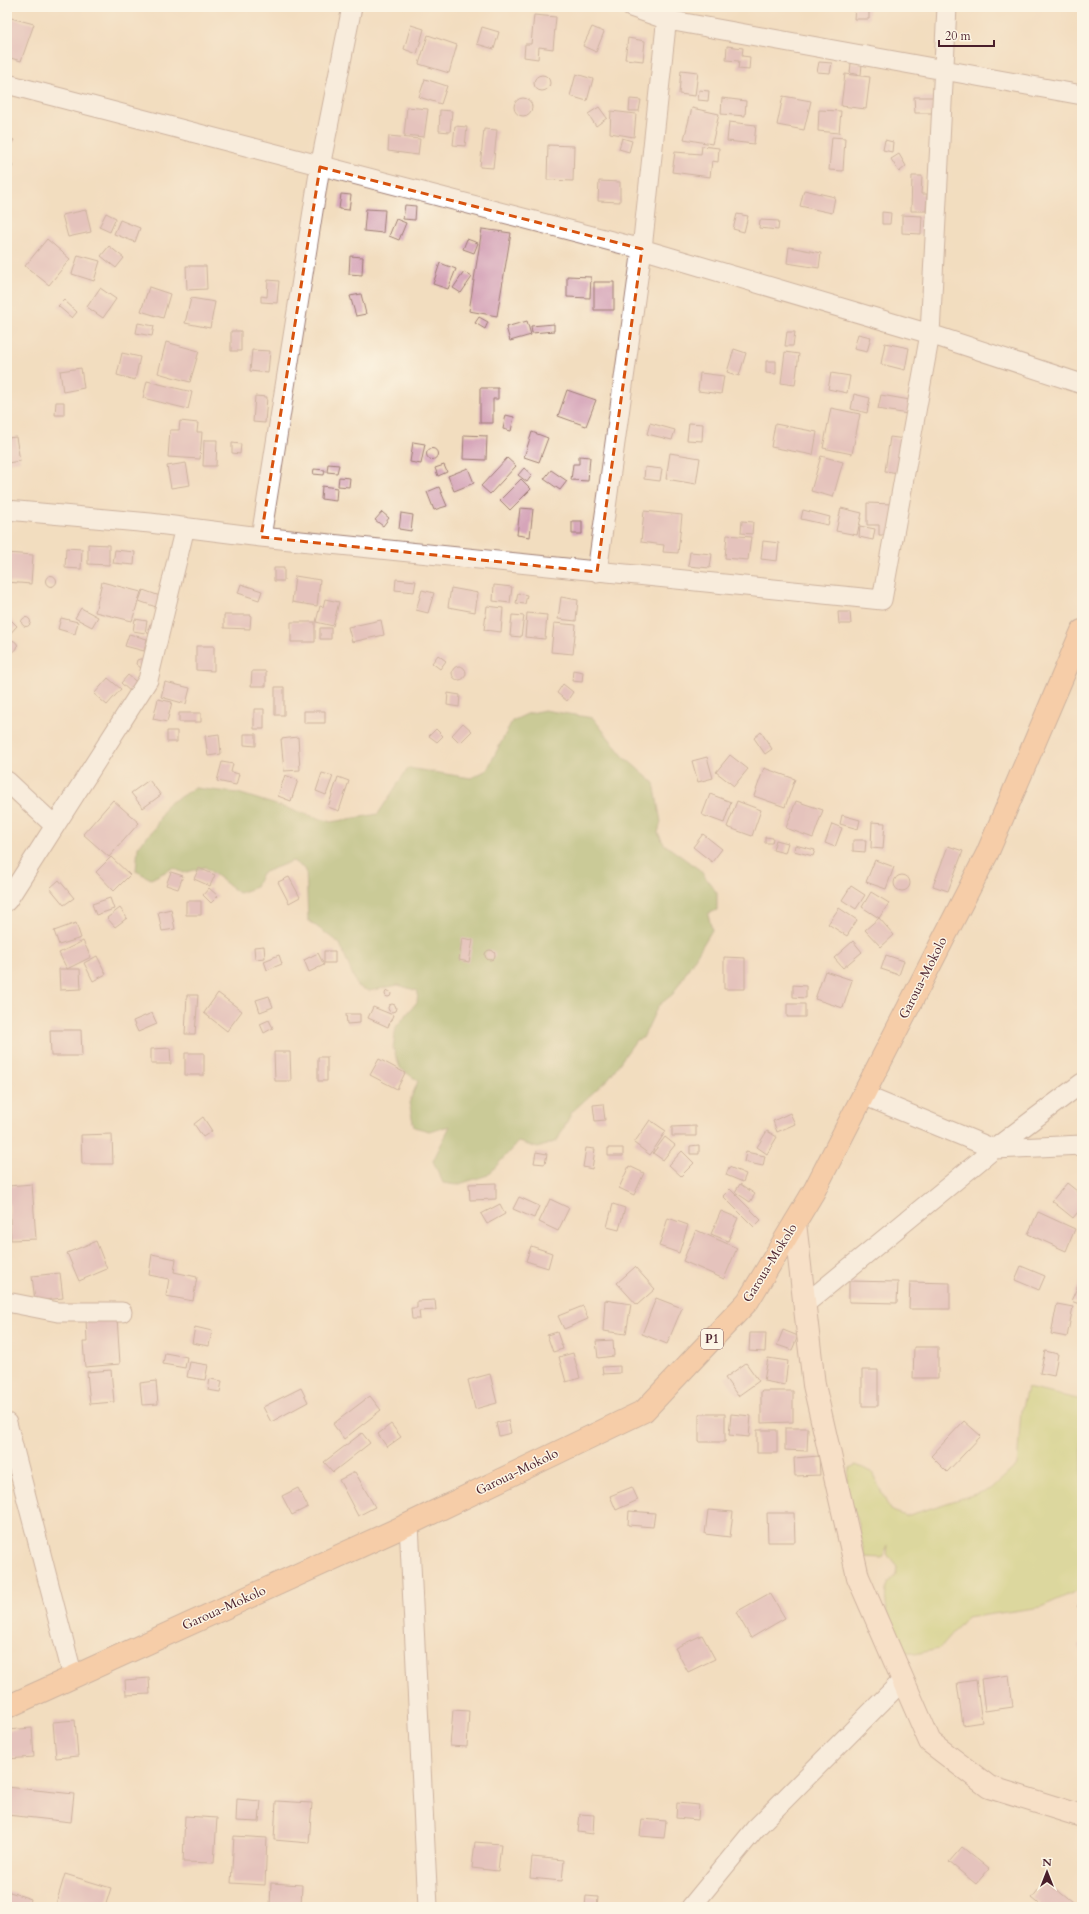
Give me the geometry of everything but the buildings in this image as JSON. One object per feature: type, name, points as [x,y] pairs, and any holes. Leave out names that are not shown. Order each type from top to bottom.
[{"type":"main road","name":"Garoua-Mokolo","points":[[7,1707],[409,1524],[644,1411],[748,1302],[814,1191],[987,854],[1082,630]]},
{"type":"street","points":[[261,537],[320,167],[352,7]]},
{"type":"street","points":[[631,7],[944,70],[1082,95]]},
{"type":"street","points":[[7,510],[186,527],[261,537],[882,600],[930,334],[947,7]]},
{"type":"street","points":[[597,572],[642,249],[668,14]]},
{"type":"street","points":[[7,84],[320,167],[642,249],[930,334],[1082,384]]},
{"type":"street","points":[[7,901],[148,680],[186,527]]},
{"type":"street","points":[[7,781],[55,826]]},
{"type":"street","points":[[804,1304],[994,1148],[1082,1083]]},
{"type":"street","points":[[863,1095],[994,1148],[1082,1145]]},
{"type":"street","points":[[795,1223],[814,1385],[858,1577],[930,1742],[989,1787],[1082,1816]]},
{"type":"street","points":[[7,1302],[58,1312],[122,1312]]},
{"type":"street","points":[[7,1423],[73,1677]]},
{"type":"street","points":[[409,1524],[428,1907]]},
{"type":"street","points":[[692,1907],[755,1830],[903,1680]]},
{"type":"highlighted area","points":[[320,167],[642,249],[597,572],[261,537]]},
{"type":"green space","points":[[544,710],[593,718],[623,756],[654,783],[661,822],[658,833],[664,844],[700,870],[717,893],[717,910],[708,914],[712,930],[673,994],[658,1006],[643,1038],[636,1040],[609,1078],[572,1112],[557,1141],[538,1148],[518,1142],[488,1175],[456,1185],[443,1183],[433,1161],[450,1126],[429,1131],[414,1127],[409,1103],[418,1081],[400,1068],[393,1048],[396,1027],[417,1002],[418,991],[398,985],[369,991],[357,986],[340,944],[308,920],[306,870],[293,861],[262,873],[256,887],[239,893],[205,867],[184,873],[173,868],[151,879],[136,871],[138,847],[155,828],[166,805],[195,788],[238,793],[331,822],[378,814],[408,768],[471,778],[487,770],[512,721],[527,714]]},
{"type":"green space","points":[[1027,1388],[1082,1401],[1082,1587],[1079,1590],[1041,1607],[966,1618],[939,1649],[915,1654],[899,1650],[889,1619],[886,1601],[887,1587],[895,1576],[897,1566],[887,1554],[888,1546],[882,1558],[865,1557],[856,1516],[845,1492],[849,1468],[856,1465],[872,1472],[890,1510],[906,1516],[991,1489],[1017,1465],[1021,1411]]}]
